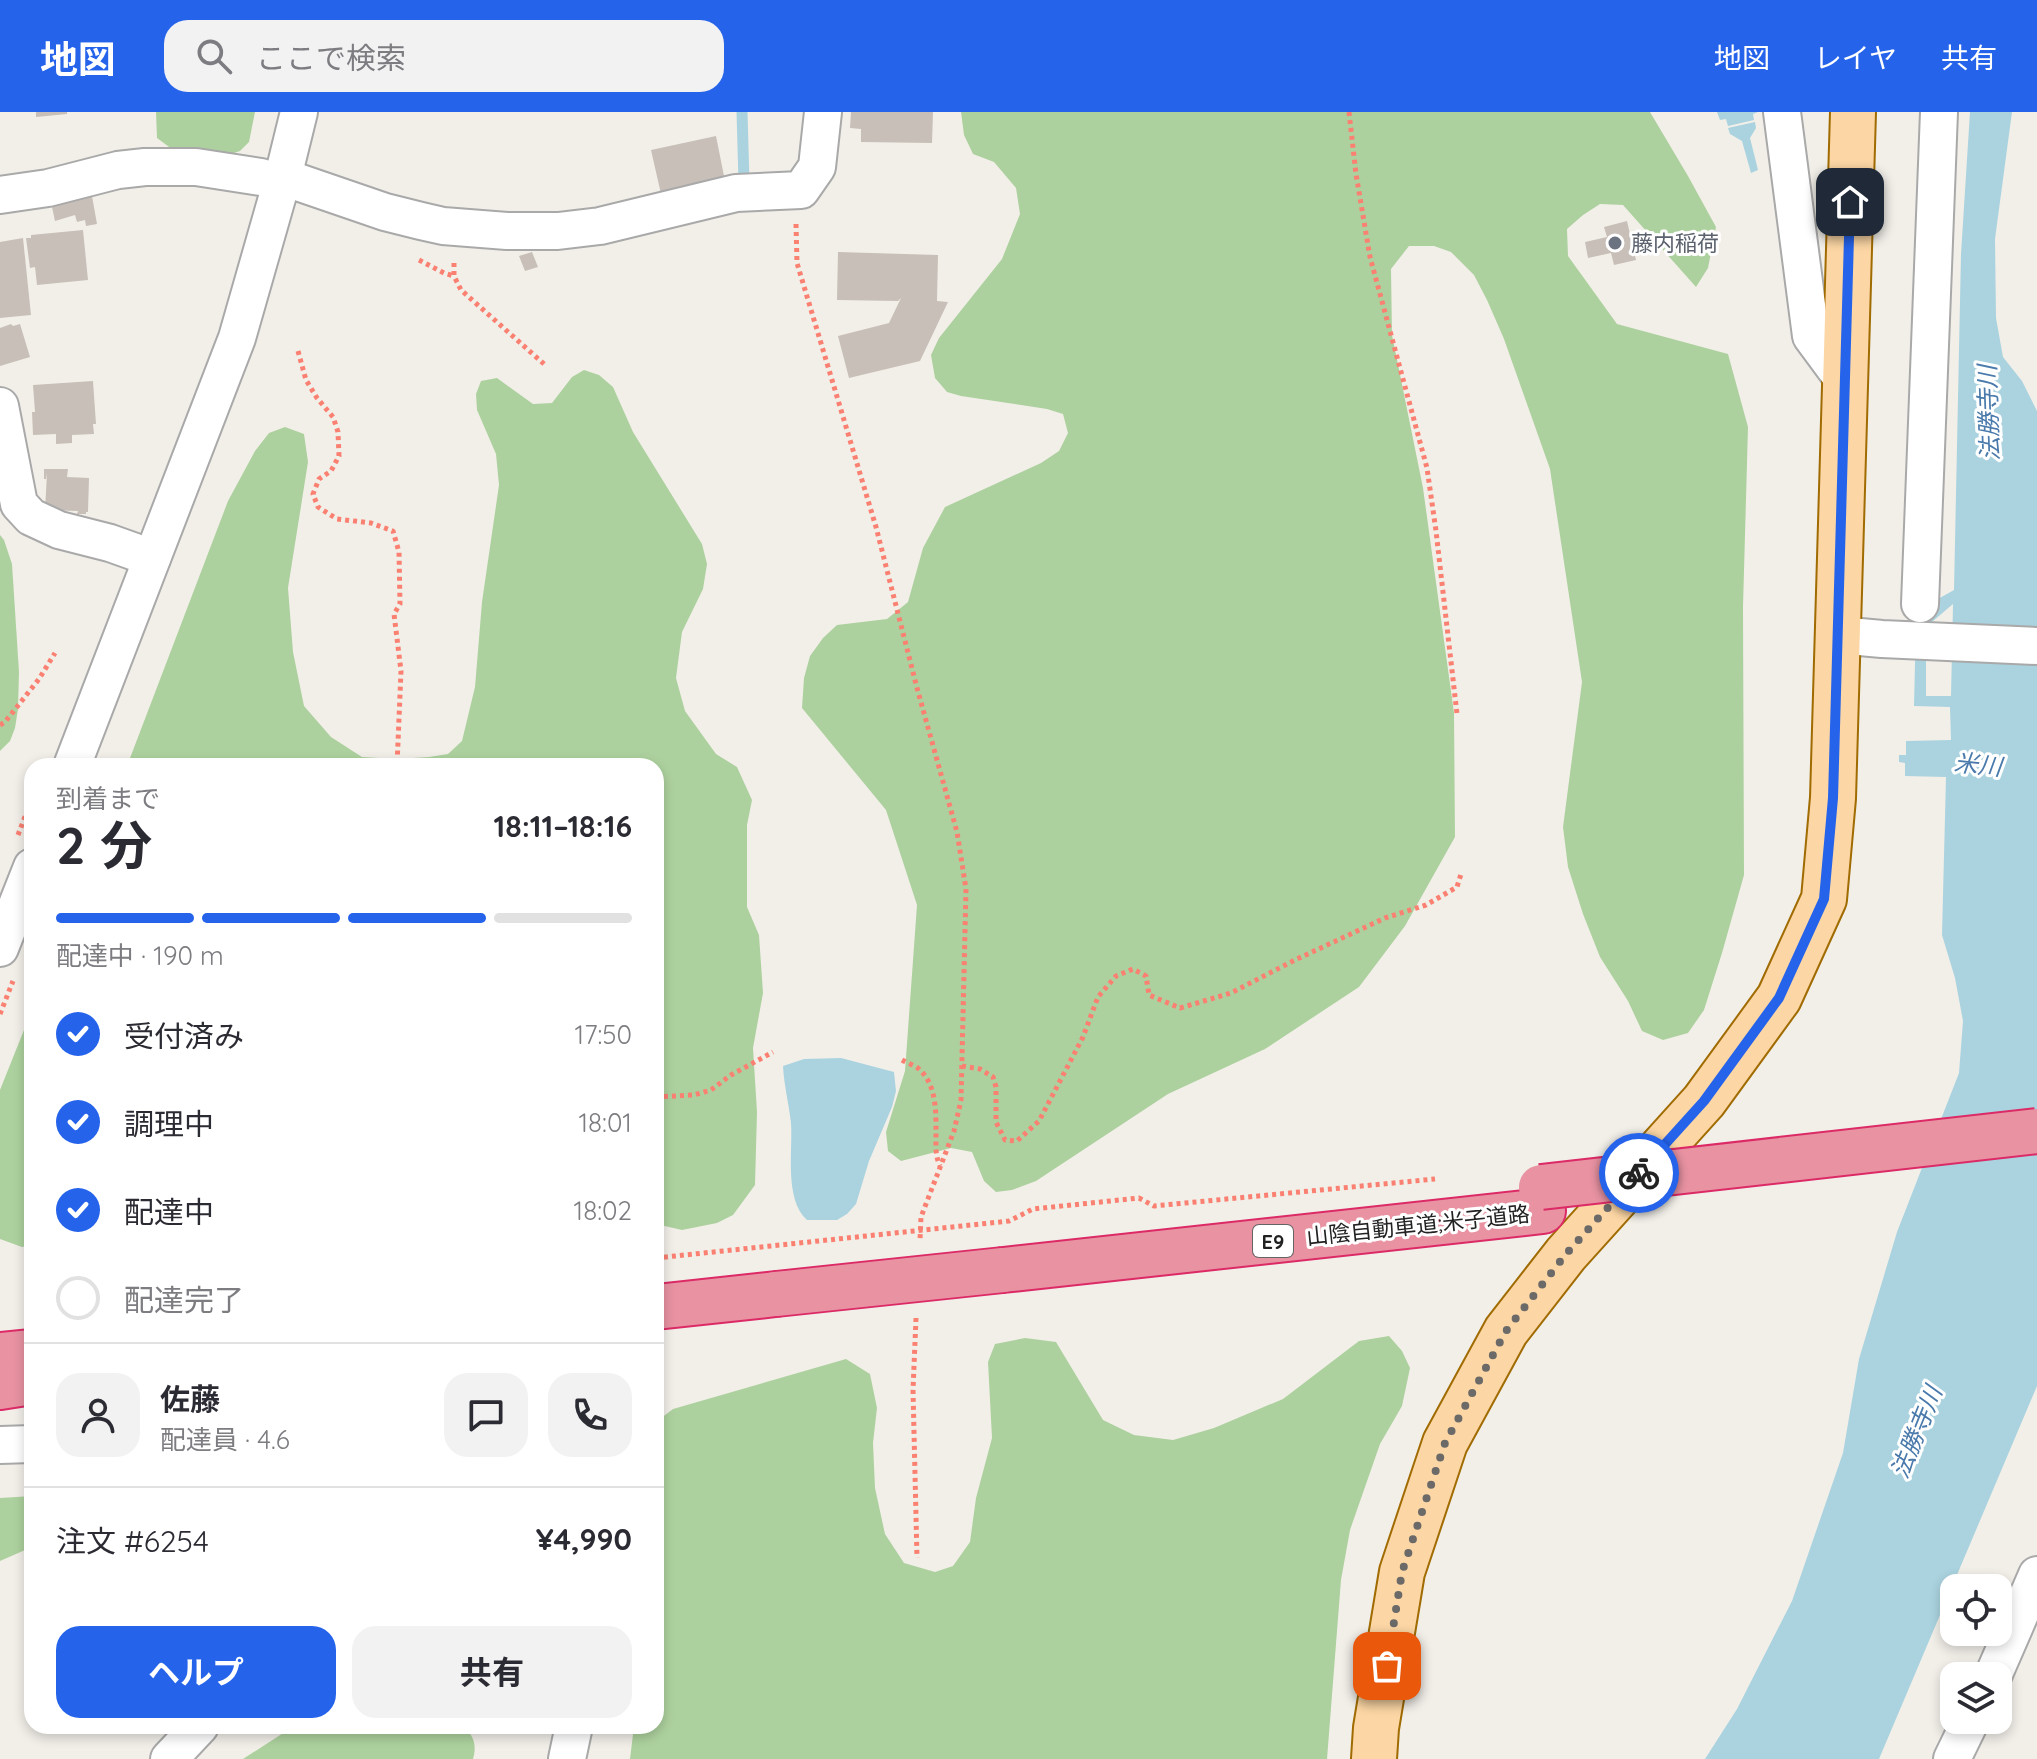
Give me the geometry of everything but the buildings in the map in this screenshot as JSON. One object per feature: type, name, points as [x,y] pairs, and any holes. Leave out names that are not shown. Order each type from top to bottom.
[{"type":"highway","name":"山陰自動車道;米子道路","points":[[1542,1199],[2037,1131]]},
{"type":"highway","name":"山陰自動車道;米子道路","points":[[664,1305],[775,1283],[1542,1199],[2037,1154]]},
{"type":"highway","name":"山陰自動車道;米子道路","points":[[664,1284],[775,1283]]},
{"type":"highway","points":[[0,1355],[24,1353]]},
{"type":"highway","points":[[0,1379],[24,1377]]},
{"type":"highway","points":[[0,1387],[24,1383]]},
{"type":"main road","points":[[1374,1759],[1376,1728],[1402,1572],[1445,1443],[1506,1331],[1566,1254],[1704,1101],[1779,998],[1824,899],[1833,798],[1853,112]]},
{"type":"street","points":[[75,758],[237,338],[272,177],[299,112]]},
{"type":"street","points":[[0,195],[48,188],[118,170],[196,167],[272,177],[406,218],[443,226],[558,231],[600,226],[736,193],[801,190],[817,167],[823,112]]},
{"type":"street","points":[[1782,112],[1811,336],[1845,382]]},
{"type":"street","points":[[1920,604],[1939,112]]},
{"type":"street","points":[[0,406],[19,504],[31,517],[59,530],[152,558]]},
{"type":"street","points":[[1838,635],[2037,646]]},
{"type":"street","points":[[0,948],[24,887]]},
{"type":"street","points":[[0,1445],[24,1444]]},
{"type":"street","points":[[1999,1662],[2037,1575]]},
{"type":"street","points":[[169,1759],[192,1734]]},
{"type":"street","points":[[567,1759],[572,1734]]},
{"type":"street","points":[[1952,1759],[1964,1734]]},
{"type":"path","points":[[1349,112],[1370,257],[1427,468],[1457,714]]},
{"type":"path","points":[[795,191],[797,263],[876,527],[957,832],[966,889],[961,1100],[954,1131],[921,1217],[920,1249]]},
{"type":"path","points":[[407,253],[454,276],[461,290],[544,364]]},
{"type":"path","points":[[298,351],[306,380],[333,417],[338,432],[339,456],[331,471],[319,479],[313,494],[318,507],[337,519],[371,523],[393,531],[399,552],[400,604],[394,614],[401,671],[397,758]]},
{"type":"path","points":[[0,725],[39,679],[55,653]]},
{"type":"path","points":[[962,1066],[980,1069],[993,1077],[996,1122],[1005,1140],[1017,1141],[1039,1121],[1083,1037],[1098,997],[1116,976],[1133,969],[1146,976],[1149,995],[1180,1008],[1231,993],[1385,918],[1426,905],[1457,887],[1461,874]]},
{"type":"path","points":[[664,1097],[694,1095],[711,1090],[773,1052]]},
{"type":"path","points":[[902,1060],[918,1068],[932,1091],[936,1112],[935,1156],[940,1166]]},
{"type":"path","points":[[664,1257],[1009,1221],[1033,1209],[1139,1198],[1154,1206],[1437,1179]]},
{"type":"path","points":[[917,1312],[913,1390],[917,1558]]},
{"type":"green space","points":[[156,112],[255,112],[249,142],[240,151],[231,154],[176,152],[157,138]]},
{"type":"green space","points":[[961,112],[1650,112],[1716,227],[1708,268],[1696,287],[1623,205],[1600,204],[1567,229],[1568,256],[1617,324],[1728,354],[1748,427],[1743,607],[1744,875],[1704,1010],[1688,1033],[1663,1040],[1642,1031],[1628,1001],[1600,957],[1583,914],[1568,867],[1563,827],[1582,682],[1550,469],[1504,339],[1474,275],[1451,252],[1434,246],[1409,246],[1391,269],[1392,335],[1423,488],[1454,713],[1455,837],[1405,926],[1359,987],[1265,1049],[1168,1094],[1036,1181],[996,1192],[984,1181],[972,1152],[951,1148],[901,1161],[888,1151],[886,1132],[905,1071],[917,905],[886,810],[802,708],[804,678],[810,656],[837,625],[887,619],[908,602],[923,548],[945,507],[1041,463],[1059,451],[1068,433],[1063,414],[961,396],[947,392],[935,378],[931,355],[939,338],[1002,259],[1020,214],[1016,188],[994,162],[973,154],[964,135]]},
{"type":"green space","points":[[584,370],[599,375],[613,387],[633,432],[702,544],[707,564],[703,589],[682,632],[676,678],[685,711],[716,754],[737,767],[752,800],[747,825],[747,907],[759,935],[763,993],[753,1048],[757,1112],[755,1185],[733,1215],[717,1223],[682,1230],[664,1226],[664,758],[412,758],[448,754],[462,741],[475,687],[482,602],[499,485],[496,454],[477,410],[476,394],[481,381],[497,378],[533,404],[552,403],[572,377]]},
{"type":"green space","points":[[285,427],[304,434],[308,462],[288,588],[293,652],[304,706],[331,737],[362,757],[379,758],[130,758],[228,501],[255,451],[269,433]]},
{"type":"green space","points":[[0,535],[12,564],[19,672],[15,728],[10,741],[0,751]]},
{"type":"green space","points":[[24,1030],[22,1247],[0,1239],[0,1090]]},
{"type":"green space","points":[[1389,1336],[1402,1351],[1410,1368],[1402,1406],[1380,1444],[1350,1530],[1341,1580],[1327,1759],[630,1759],[633,1734],[664,1734],[664,1416],[673,1409],[846,1359],[870,1374],[877,1408],[873,1443],[875,1488],[885,1534],[904,1563],[935,1572],[953,1566],[970,1542],[976,1498],[992,1438],[988,1362],[995,1344],[1025,1338],[1056,1342],[1103,1420],[1134,1435],[1173,1440],[1214,1428],[1283,1399],[1359,1341]]},
{"type":"green space","points":[[24,1496],[24,1550],[0,1561],[0,1498]]},
{"type":"green space","points":[[282,1734],[470,1734],[474,1745],[473,1759],[243,1759]]},
{"type":"water","points":[[1717,112],[1758,112],[1753,114],[1754,120],[1728,126],[1726,119],[1720,120]]},
{"type":"water","points":[[1970,112],[2012,112],[1995,239],[1996,318],[2003,357],[2022,381],[2037,411],[2037,1386],[1957,1574],[1940,1574],[1940,1615],[1879,1759],[1705,1759],[1737,1709],[1792,1601],[1843,1453],[1859,1359],[1897,1232],[1959,1073],[1963,1021],[1955,978],[1942,935],[1946,777],[1905,776],[1905,763],[1899,762],[1899,755],[1906,755],[1906,741],[1951,740],[1950,707],[1914,706],[1916,620],[1929,604],[1954,590],[1961,254]],"holes":[[[1953,604],[1951,696],[1926,696],[1926,627]]]},
{"type":"water","points":[[1755,122],[1756,128],[1750,138],[1758,170],[1751,173],[1742,141],[1730,134],[1728,128]]},
{"type":"water","points":[[841,1058],[894,1072],[896,1091],[856,1204],[837,1220],[807,1220],[795,1200],[792,1187],[791,1123],[783,1066],[804,1059]]},
{"type":"waterway","points":[[742,112],[744,182]]},
{"type":"way so far","points":[[1387,1666],[1402,1572],[1445,1443],[1506,1331],[1566,1254],[1639,1173]]},
{"type":"place","name":"藤内稲荷","points":[[1615,243]]},
{"type":"route","points":[[1639,1173],[1704,1101],[1779,998],[1824,899],[1833,798],[1837,692],[1850,202]]},
{"type":"water label","name":"法勝寺川","points":[[1988,413]]},
{"type":"water label","name":"米川","points":[[1978,764]]},
{"type":"water label","name":"法勝寺川","points":[[1916,1432]]}]
